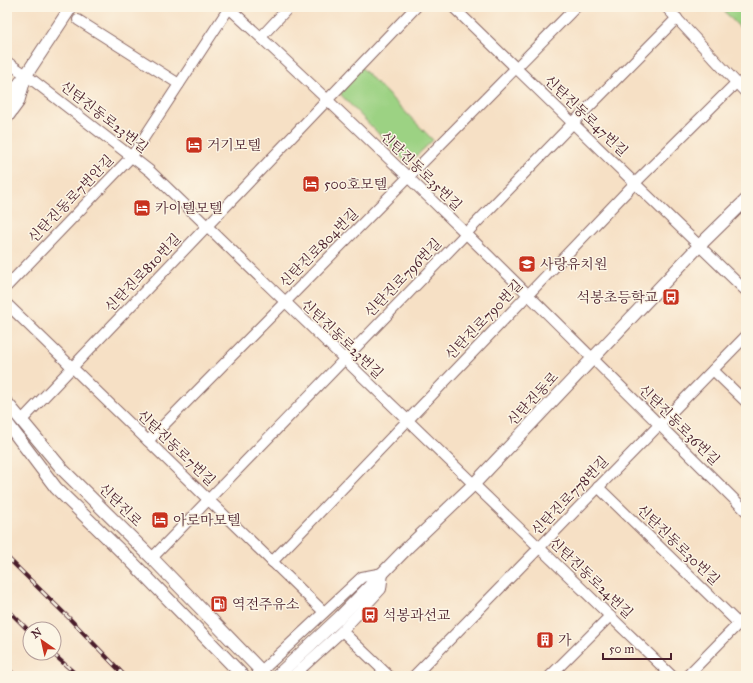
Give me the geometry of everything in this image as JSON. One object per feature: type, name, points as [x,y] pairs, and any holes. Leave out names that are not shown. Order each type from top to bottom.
[{"type":"main road","points":[[7,100],[26,75],[71,7]]},
{"type":"main road","points":[[7,117],[18,102],[26,75]]},
{"type":"main road","name":"신탄진동로","points":[[277,676],[340,617],[474,484],[699,246],[746,200]]},
{"type":"main road","name":"신탄진로","points":[[7,403],[63,470],[152,558],[261,675]]},
{"type":"main road","points":[[7,424],[56,488],[132,562],[243,676]]},
{"type":"street","name":"신탄진동로35번길","points":[[228,7],[261,36],[328,100],[592,358]]},
{"type":"street","name":"신탄진동로7번안길","points":[[7,286],[132,156],[228,7]]},
{"type":"street","points":[[261,36],[289,7]]},
{"type":"street","name":"신탄진로810번길","points":[[22,420],[416,7]]},
{"type":"street","name":"신탄진동로47번길","points":[[453,7],[746,291]]},
{"type":"street","name":"신탄진로804번길","points":[[148,441],[576,7]]},
{"type":"street","points":[[666,7],[746,93]]},
{"type":"street","name":"신탄진로796번길","points":[[152,558],[465,234],[677,18]]},
{"type":"street","points":[[78,20],[179,84]]},
{"type":"street","name":"신탄진동로23번길","points":[[7,62],[150,171],[206,227],[474,484]]},
{"type":"street","name":"신탄진로790번길","points":[[272,562],[635,183],[736,83]]},
{"type":"street","name":"신탄진동로7번길","points":[[7,304],[324,612]]},
{"type":"street","name":"신탄진로778번길","points":[[414,676],[746,336]]},
{"type":"street","name":"신탄진동로36번길","points":[[592,358],[746,511]]},
{"type":"street","points":[[713,370],[746,402]]},
{"type":"street","name":"신탄진동로24번길","points":[[474,484],[672,676]]},
{"type":"street","name":"신탄진동로30번길","points":[[598,487],[738,623]]},
{"type":"street","points":[[261,675],[324,612],[362,577],[383,573],[381,589],[342,631],[294,676]]},
{"type":"street","points":[[556,674],[610,616]]},
{"type":"street","points":[[687,676],[746,616]]},
{"type":"street","points":[[342,631],[389,676]]},
{"type":"street","points":[[7,673],[10,676]]},
{"type":"green space","points":[[720,7],[746,7],[746,34]]},
{"type":"green space","points":[[361,67],[433,140],[411,161],[405,161],[341,95],[341,88]]},
{"type":"railway","points":[[7,557],[125,676]]},
{"type":"railway","points":[[7,609],[22,624]]},
{"type":"railway","points":[[61,661],[78,676]]},
{"type":"place","name":"거기모텔","points":[[194,145]]},
{"type":"place","name":"500호모텔","points":[[311,184]]},
{"type":"place","name":"카이텔모텔","points":[[142,208]]},
{"type":"place","name":"사랑유치원","points":[[527,264]]},
{"type":"place","name":"석봉초등학교","points":[[671,297]]},
{"type":"place","name":"아로마모텔","points":[[160,520]]},
{"type":"place","name":"역전주유소","points":[[219,604]]},
{"type":"place","name":"석봉과선교","points":[[370,615]]},
{"type":"place","name":"가","points":[[545,640]]}]
